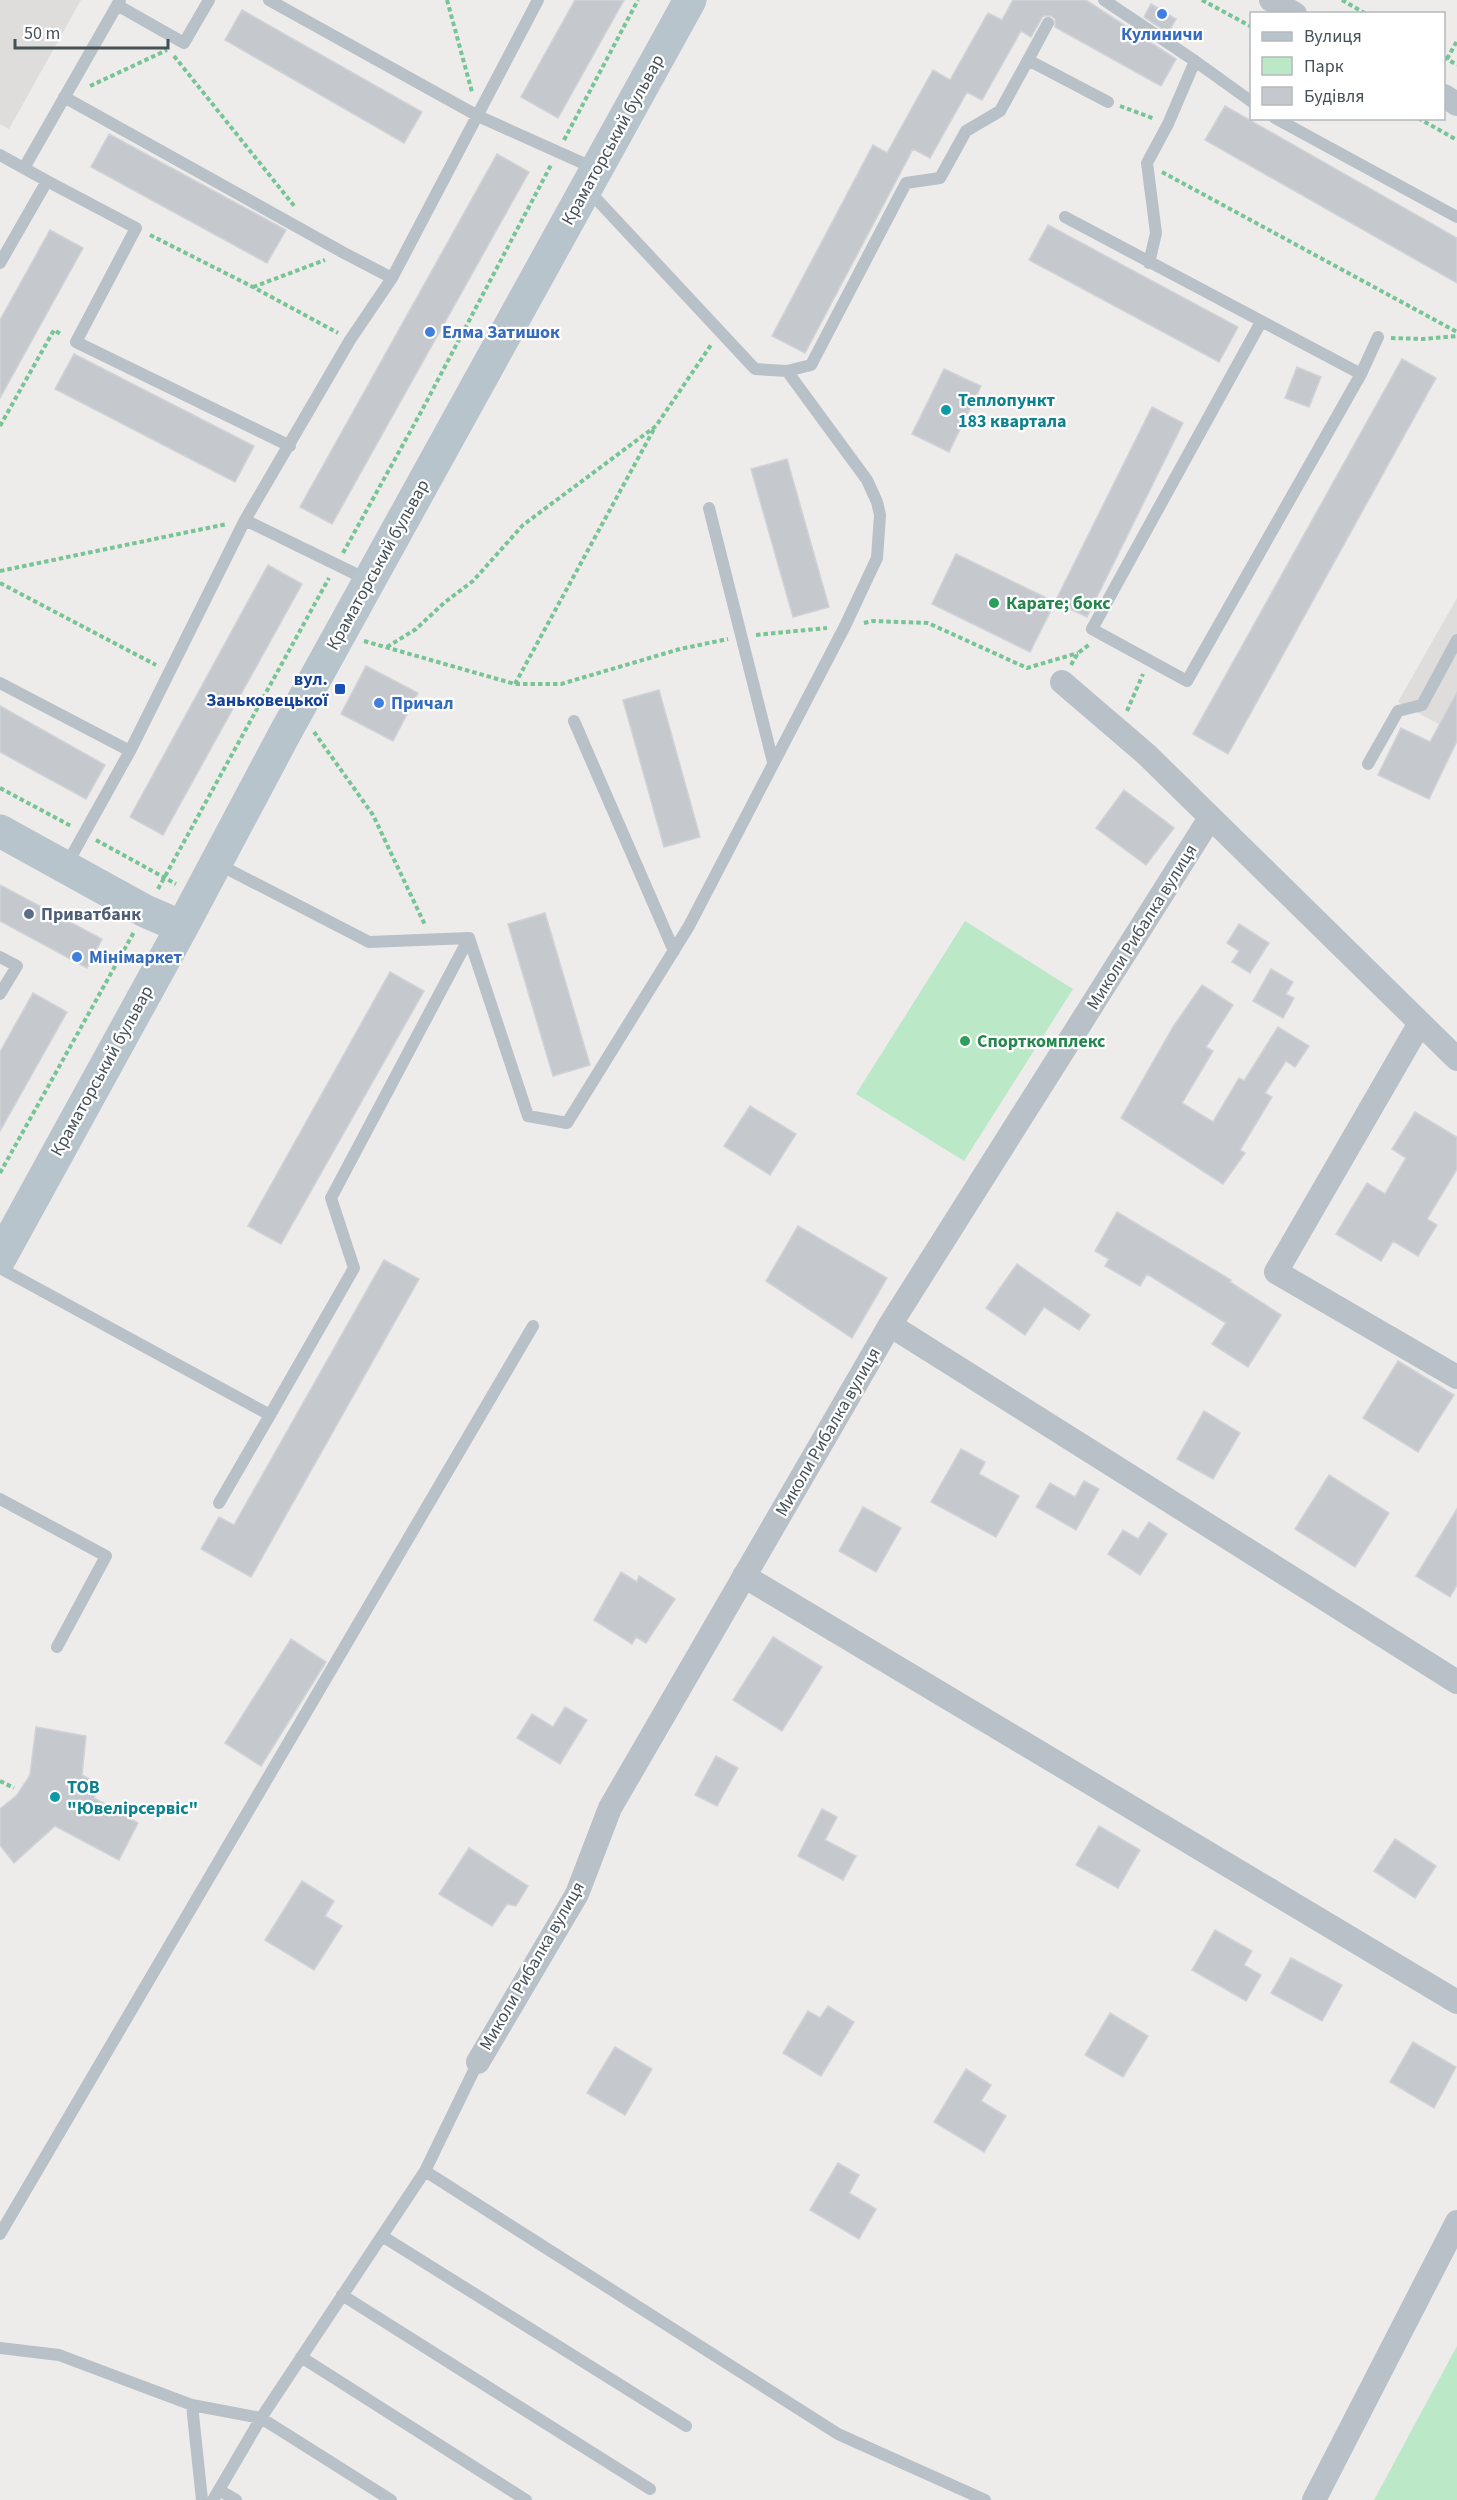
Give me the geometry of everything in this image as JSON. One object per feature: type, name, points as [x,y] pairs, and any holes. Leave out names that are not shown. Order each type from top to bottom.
[{"type":"street","name":"Краматорський бульвар","points":[[0,1258],[298,710],[690,0]]},
{"type":"street","points":[[1271,0],[1292,12]]},
{"type":"street","points":[[1062,682],[1146,754],[1457,1059]]},
{"type":"street","name":"Миколи Рибалка вулиця","points":[[478,2062],[577,1894],[610,1808],[890,1325],[1210,818]]},
{"type":"street","points":[[0,831],[146,911],[182,927]]},
{"type":"street","points":[[1420,1023],[1276,1272],[1457,1377]]},
{"type":"street","points":[[890,1325],[1457,1682]]},
{"type":"street","points":[[744,1576],[1457,2002]]},
{"type":"street","points":[[1314,2500],[1457,2222]]},
{"type":"lane","points":[[24,168],[119,2],[139,17],[184,43],[209,0]]},
{"type":"lane","points":[[269,0],[478,116],[557,152],[592,179],[720,332],[755,369],[787,371],[811,365],[906,183],[940,178],[966,131],[1000,111],[1048,24]]},
{"type":"lane","points":[[65,867],[130,751],[245,520],[350,340],[392,278],[538,0]]},
{"type":"lane","points":[[1104,0],[1250,101]]},
{"type":"lane","points":[[1028,60],[1108,102]]},
{"type":"lane","points":[[1149,263],[1156,233],[1147,163],[1168,123],[1195,61]]},
{"type":"lane","points":[[64,97],[344,254],[392,278]]},
{"type":"lane","points":[[1279,120],[1457,217]]},
{"type":"lane","points":[[0,155],[136,228],[76,342],[290,446]]},
{"type":"lane","points":[[0,263],[47,181]]},
{"type":"lane","points":[[1065,217],[1360,374]]},
{"type":"lane","points":[[1261,322],[1092,630],[1186,681],[1360,374],[1378,337]]},
{"type":"lane","points":[[469,938],[528,1116],[567,1123],[689,926],[845,626],[877,558],[880,516],[877,502],[867,480],[787,371]]},
{"type":"lane","points":[[710,508],[773,762]]},
{"type":"lane","points":[[245,520],[370,580]]},
{"type":"lane","points":[[1368,764],[1398,711],[1422,705],[1457,640]]},
{"type":"lane","points":[[0,683],[130,751]]},
{"type":"lane","points":[[574,721],[674,951]]},
{"type":"lane","points":[[215,863],[369,942],[469,938]]},
{"type":"lane","points":[[219,1503],[354,1268],[331,1198],[469,938]]},
{"type":"lane","points":[[0,957],[17,966],[0,994]]},
{"type":"lane","points":[[0,1268],[270,1415]]},
{"type":"lane","points":[[0,2234],[533,1326]]},
{"type":"lane","points":[[0,1499],[106,1556],[57,1647]]},
{"type":"lane","points":[[236,2500],[216,2495],[261,2418],[425,2171],[478,2062]]},
{"type":"lane","points":[[425,2171],[838,2434],[985,2500]]},
{"type":"lane","points":[[382,2236],[686,2426]]},
{"type":"lane","points":[[342,2295],[650,2489]]},
{"type":"lane","points":[[0,2348],[59,2355],[192,2405],[261,2418],[391,2500]]},
{"type":"lane","points":[[301,2357],[526,2500]]},
{"type":"lane","points":[[192,2405],[202,2500]]},
{"type":"path","points":[[447,0],[478,116]]},
{"type":"path","points":[[0,1173],[426,401],[638,0]]},
{"type":"path","points":[[1202,0],[1250,26]]},
{"type":"path","points":[[1343,0],[1363,12]]},
{"type":"path","points":[[139,17],[169,50],[324,242]]},
{"type":"path","points":[[1457,41],[1445,58],[1457,64]]},
{"type":"path","points":[[64,97],[184,43]]},
{"type":"path","points":[[1108,102],[1168,123]]},
{"type":"path","points":[[1422,120],[1457,140]]},
{"type":"path","points":[[1147,163],[1457,334]]},
{"type":"path","points":[[136,228],[253,287],[350,340]]},
{"type":"path","points":[[253,287],[344,254]]},
{"type":"path","points":[[0,426],[54,330],[76,342]]},
{"type":"path","points":[[515,684],[656,426],[720,332]]},
{"type":"path","points":[[1378,337],[1423,339],[1457,334]]},
{"type":"path","points":[[386,648],[416,630],[445,602],[473,581],[523,525],[656,426]]},
{"type":"path","points":[[0,571],[245,520]]},
{"type":"path","points":[[0,583],[169,672]]},
{"type":"path","points":[[340,635],[515,684],[561,684],[680,649],[742,636],[873,621],[928,623],[1027,668],[1078,653],[1102,635]]},
{"type":"path","points":[[1062,682],[1078,653]]},
{"type":"path","points":[[1125,716],[1149,660]]},
{"type":"path","points":[[298,710],[373,815],[432,939]]},
{"type":"path","points":[[0,1781],[14,1788]]},
{"type":"shaded area","points":[[0,0],[81,0],[9,129],[0,124]]},
{"type":"shaded area","points":[[1457,598],[1457,734],[1398,702]]},
{"type":"green space","name":"Спорткомплекс","points":[[965,921],[1073,989],[964,1161],[856,1094]]},
{"type":"green space","points":[[1457,2346],[1457,2500],[1374,2500]]},
{"type":"building","points":[[575,0],[624,0],[558,118],[521,97]]},
{"type":"building","points":[[1013,0],[1086,0],[1176,59],[1161,86],[1055,27],[1055,19],[1051,16],[1043,16],[1031,37],[1021,31],[982,100],[967,92],[930,158],[913,149],[805,353],[772,336],[873,145],[887,153],[933,70],[950,80],[988,13],[1002,20]]},
{"type":"building","name":"Кулиничи","points":[[1151,4],[1176,19],[1168,33],[1144,17]]},
{"type":"building","points":[[242,10],[422,112],[404,143],[225,40]]},
{"type":"building","points":[[1225,106],[1457,238],[1457,283],[1205,140]]},
{"type":"building","points":[[109,134],[286,230],[267,263],[91,167]]},
{"type":"building","points":[[497,154],[529,172],[332,524],[300,507]]},
{"type":"building","points":[[1048,225],[1238,327],[1219,362],[1029,260]]},
{"type":"building","points":[[50,230],[83,248],[0,398],[0,320]]},
{"type":"building","points":[[74,354],[254,446],[235,482],[55,389]]},
{"type":"building","points":[[1402,359],[1436,378],[1228,754],[1193,734]]},
{"type":"building","points":[[1297,367],[1321,377],[1309,407],[1285,398]]},
{"type":"building","name":"Теплопункт 183 квартала","points":[[944,369],[981,386],[949,452],[912,434]]},
{"type":"building","points":[[1152,407],[1183,423],[1087,617],[1055,602]]},
{"type":"building","points":[[787,459],[829,607],[793,617],[751,469]]},
{"type":"building","name":"Карате; бокс","points":[[956,554],[1055,602],[1030,652],[932,604]]},
{"type":"building","points":[[268,565],[302,584],[163,835],[130,817]]},
{"type":"building","name":"Причал","points":[[366,666],[418,693],[393,741],[341,714]]},
{"type":"building","points":[[659,690],[700,837],[664,847],[623,700]]},
{"type":"building","points":[[1457,692],[1457,741],[1429,799],[1378,775],[1401,728],[1430,742]]},
{"type":"building","points":[[0,706],[105,765],[86,799],[0,752]]},
{"type":"building","points":[[1124,790],[1174,828],[1146,865],[1096,828]]},
{"type":"building","points":[[0,885],[102,939],[87,968],[0,921]]},
{"type":"building","points":[[545,913],[590,1065],[553,1076],[508,924]]},
{"type":"building","points":[[1239,924],[1269,943],[1250,973],[1232,962],[1239,951],[1227,943]]},
{"type":"building","points":[[1271,969],[1293,982],[1286,994],[1294,998],[1283,1018],[1253,1001]]},
{"type":"building","points":[[390,972],[424,991],[281,1244],[248,1226]]},
{"type":"building","points":[[1202,985],[1233,1005],[1206,1047],[1213,1051],[1182,1103],[1213,1122],[1239,1078],[1244,1081],[1278,1027],[1309,1046],[1295,1067],[1286,1061],[1265,1093],[1272,1097],[1240,1150],[1245,1153],[1223,1184],[1121,1118],[1173,1027]]},
{"type":"building","points":[[33,993],[67,1012],[0,1131],[0,1052]]},
{"type":"building","points":[[750,1106],[796,1134],[770,1175],[724,1146]]},
{"type":"building","points":[[1415,1112],[1457,1137],[1457,1169],[1427,1219],[1437,1225],[1418,1256],[1393,1241],[1381,1261],[1336,1234],[1367,1183],[1385,1194],[1406,1158],[1392,1149]]},
{"type":"building","points":[[1117,1212],[1231,1280],[1230,1282],[1281,1315],[1248,1367],[1212,1344],[1226,1323],[1147,1274],[1140,1286],[1105,1266],[1109,1259],[1095,1251]]},
{"type":"building","points":[[798,1226],[887,1278],[852,1338],[766,1281]]},
{"type":"building","points":[[384,1260],[419,1279],[251,1577],[201,1549],[219,1517],[234,1525]]},
{"type":"building","points":[[1017,1264],[1090,1315],[1079,1330],[1044,1307],[1025,1335],[986,1308]]},
{"type":"building","points":[[1398,1361],[1454,1395],[1418,1452],[1363,1418]]},
{"type":"building","points":[[1204,1411],[1240,1433],[1213,1479],[1177,1459]]},
{"type":"building","points":[[961,1449],[985,1462],[979,1474],[1019,1496],[996,1537],[931,1502]]},
{"type":"building","points":[[1329,1475],[1389,1513],[1355,1567],[1295,1529]]},
{"type":"building","points":[[1084,1481],[1099,1489],[1076,1530],[1036,1507],[1050,1483],[1075,1497]]},
{"type":"building","points":[[863,1507],[901,1528],[876,1572],[839,1551]]},
{"type":"building","points":[[1457,1509],[1457,1585],[1450,1597],[1416,1576]]},
{"type":"building","points":[[1149,1522],[1167,1534],[1140,1575],[1108,1554],[1123,1530],[1138,1539]]},
{"type":"building","points":[[621,1572],[637,1582],[639,1576],[675,1599],[646,1643],[636,1637],[632,1644],[594,1620]]},
{"type":"building","points":[[773,1637],[822,1667],[782,1731],[733,1700]]},
{"type":"building","points":[[291,1639],[326,1662],[261,1766],[225,1743]]},
{"type":"building","points":[[565,1707],[587,1720],[560,1764],[517,1738],[532,1714],[553,1727]]},
{"type":"building","name":"ТОВ \"Ювелірсервіс\"","points":[[36,1727],[86,1736],[82,1775],[100,1785],[94,1798],[138,1823],[119,1860],[55,1826],[14,1863],[0,1845],[0,1809],[17,1795],[30,1775]]},
{"type":"building","points":[[716,1756],[738,1768],[717,1806],[695,1795]]},
{"type":"building","points":[[822,1809],[837,1817],[825,1840],[856,1856],[843,1880],[798,1856]]},
{"type":"building","points":[[1099,1826],[1140,1850],[1118,1888],[1076,1865]]},
{"type":"building","points":[[1395,1839],[1436,1866],[1415,1898],[1374,1871]]},
{"type":"building","points":[[469,1848],[528,1886],[516,1906],[507,1904],[492,1926],[439,1894]]},
{"type":"building","points":[[302,1881],[334,1901],[325,1916],[342,1926],[314,1970],[265,1940]]},
{"type":"building","points":[[1215,1930],[1252,1951],[1244,1965],[1261,1975],[1246,2001],[1192,1970]]},
{"type":"building","points":[[1291,1958],[1342,1985],[1322,2021],[1271,1993]]},
{"type":"building","points":[[828,2006],[854,2022],[821,2076],[783,2053],[808,2011],[820,2018]]},
{"type":"building","points":[[1110,2013],[1148,2036],[1123,2077],[1085,2055]]},
{"type":"building","points":[[1413,2042],[1456,2067],[1434,2108],[1390,2082]]},
{"type":"building","points":[[615,2047],[652,2069],[625,2115],[587,2093]]},
{"type":"building","points":[[966,2069],[991,2085],[981,2101],[1006,2116],[984,2152],[934,2122]]},
{"type":"building","points":[[838,2163],[859,2175],[849,2193],[876,2209],[859,2239],[810,2210]]},
{"type":"place","name":"Кулиничи","points":[[1162,14]]},
{"type":"place","name":"Елма Затишок","points":[[430,332]]},
{"type":"place","name":"Теплопункт 183 квартала","points":[[946,410]]},
{"type":"place","name":"Карате; бокс","points":[[994,603]]},
{"type":"place","name":"вул. Заньковецької","points":[[340,689]]},
{"type":"place","name":"Причал","points":[[379,703]]},
{"type":"place","name":"Приватбанк","points":[[29,914]]},
{"type":"place","name":"Мінімаркет","points":[[77,957]]},
{"type":"place","name":"Спорткомплекс","points":[[965,1041]]},
{"type":"place","name":"ТОВ \"Ювелірсервіс\"","points":[[55,1797]]}]
